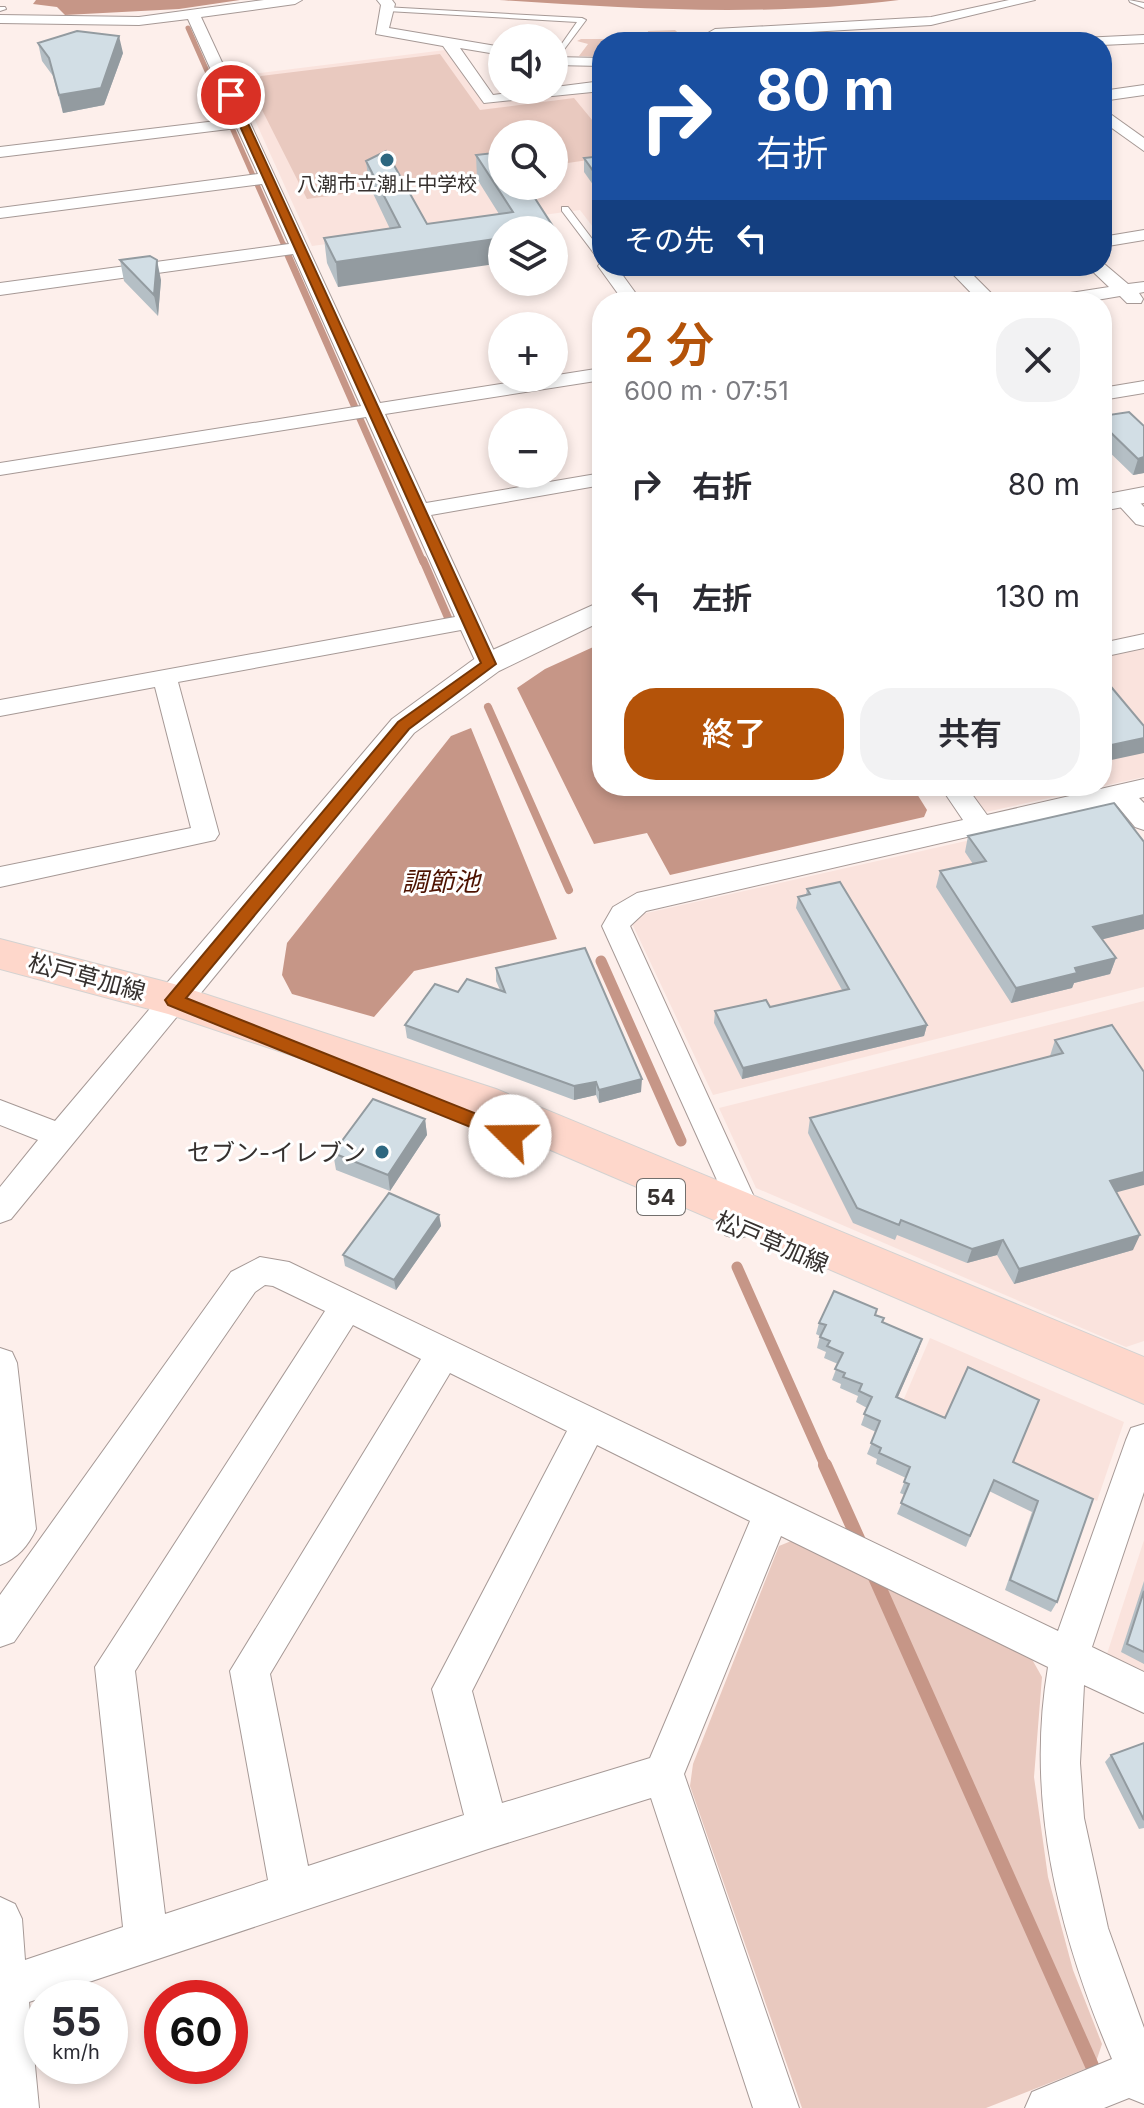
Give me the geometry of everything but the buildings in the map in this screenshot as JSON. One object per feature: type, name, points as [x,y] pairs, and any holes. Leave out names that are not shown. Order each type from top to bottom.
[{"type":"main road","name":"松戸草加線","points":[[0,954],[174,1000],[740,1218],[1144,1381]]},
{"type":"main road","name":"松戸草加線","points":[[740,1218],[1144,1401]]},
{"type":"street","points":[[1,12],[115,22],[295,0]]},
{"type":"street","points":[[752,32],[937,27],[1028,0]]},
{"type":"street","points":[[385,5],[381,31],[488,48]]},
{"type":"street","points":[[193,14],[269,178],[362,412],[419,511],[488,664]]},
{"type":"street","points":[[1112,41],[1144,39]]},
{"type":"street","points":[[447,41],[489,100],[592,87]]},
{"type":"street","points":[[568,61],[592,62]]},
{"type":"street","points":[[1112,95],[1144,90]]},
{"type":"street","points":[[0,152],[244,122]]},
{"type":"street","points":[[1112,122],[1141,140]]},
{"type":"street","points":[[0,213],[269,178]]},
{"type":"street","points":[[1112,240],[1144,235]]},
{"type":"street","points":[[0,289],[298,248]]},
{"type":"street","points":[[964,276],[981,292]]},
{"type":"street","points":[[1108,276],[1144,308]]},
{"type":"street","points":[[1112,292],[1144,287]]},
{"type":"street","points":[[0,469],[592,376]]},
{"type":"street","points":[[1112,392],[1144,387]]},
{"type":"street","points":[[419,511],[592,481]]},
{"type":"street","points":[[1123,499],[1144,519]]},
{"type":"street","points":[[0,1210],[403,726],[488,664],[592,615]]},
{"type":"street","points":[[0,708],[469,621]]},
{"type":"street","points":[[1112,648],[1144,641]]},
{"type":"street","points":[[0,877],[206,834],[165,678]]},
{"type":"street","points":[[1112,795],[1133,790],[1144,821]]},
{"type":"street","points":[[960,796],[980,825]]},
{"type":"street","points":[[740,1218],[616,926],[623,914],[637,903],[1107,796]]},
{"type":"street","points":[[0,1112],[60,1136]]},
{"type":"street","points":[[0,1628],[243,1282],[260,1271],[277,1272],[1144,1693]]},
{"type":"street","points":[[146,1940],[115,1667],[347,1306]]},
{"type":"street","points":[[292,1893],[250,1671],[444,1352]]},
{"type":"street","points":[[0,1363],[17,1529],[0,1547]]},
{"type":"street","points":[[488,1828],[452,1689],[589,1424]]},
{"type":"street","points":[[1060,2103],[1134,2077],[1089,1928],[1067,1834],[1060,1785],[1059,1725],[1070,1657],[1144,1440]]},
{"type":"street","points":[[772,1513],[664,1774],[776,2108]]},
{"type":"street","points":[[3,1989],[488,1828],[664,1774]]},
{"type":"street","points":[[0,1919],[3,1989],[16,2108]]},
{"type":"lane","points":[[1133,0],[1144,6]]},
{"type":"lane","points":[[385,5],[586,20],[568,43]]},
{"type":"lane","points":[[565,209],[592,245]]},
{"type":"shaded area","points":[[675,30],[677,32],[648,32]]},
{"type":"shaded area","points":[[592,39],[592,57],[579,56],[588,44],[577,41]]},
{"type":"shaded area","name":"八潮市立潮止中学校","points":[[445,50],[486,104],[568,104],[568,93],[592,90],[592,226],[580,210],[535,216],[488,216],[488,222],[312,246],[235,76]]},
{"type":"shaded area","points":[[440,54],[480,110],[527,104],[568,104],[568,99],[574,98],[592,120],[592,159],[568,163],[568,120],[488,120],[488,174],[307,199],[249,84],[261,76]]},
{"type":"shaded area","points":[[1144,649],[1144,777],[1112,784],[1112,655]]},
{"type":"shaded area","points":[[974,796],[1058,796],[986,812]]},
{"type":"shaded area","points":[[1117,807],[1144,842],[1144,987],[713,1095],[629,917]]},
{"type":"shaded area","points":[[1144,1001],[1144,1341],[1126,1347],[756,1188],[719,1108]]},
{"type":"shaded area","points":[[930,1338],[1124,1422],[1097,1501],[900,1408]]},
{"type":"shaded area","points":[[796,1539],[1029,1654],[1042,1677],[1034,1777],[1048,1877],[1073,1970],[1102,2044],[1095,2065],[986,2108],[802,2108],[690,1786],[693,1764],[779,1546]]},
{"type":"shaded area","points":[[1144,1540],[1144,1672],[1107,1654]]},
{"type":"water","points":[[36,0],[240,0],[179,9],[65,15],[57,7],[33,4]]},
{"type":"water","points":[[499,0],[899,0],[799,8],[699,10]]},
{"type":"water","points":[[592,648],[592,796],[918,796],[927,810],[924,817],[670,875],[647,833],[594,844],[517,688],[545,669]]},
{"type":"water","name":"調節池","points":[[471,728],[557,939],[414,971],[374,1017],[292,994],[282,975],[287,943],[451,736]]},
{"type":"waterway","points":[[188,28],[285,248]]},
{"type":"waterway","points":[[284,246],[423,562]]},
{"type":"waterway","points":[[423,560],[449,620]]},
{"type":"waterway","points":[[488,707],[569,890]]},
{"type":"waterway","points":[[601,961],[681,1141]]},
{"type":"waterway","points":[[737,1267],[826,1467]]},
{"type":"waterway","points":[[825,1465],[860,1543]]},
{"type":"waterway","points":[[873,1573],[1097,2077]]},
{"type":"place","name":"八潮市立潮止中学校","points":[[387,160]]},
{"type":"place","name":"セブン-イレブン","points":[[382,1152]]},
{"type":"route","points":[[231,95],[488,664],[403,726],[174,1000],[510,1136]]}]
